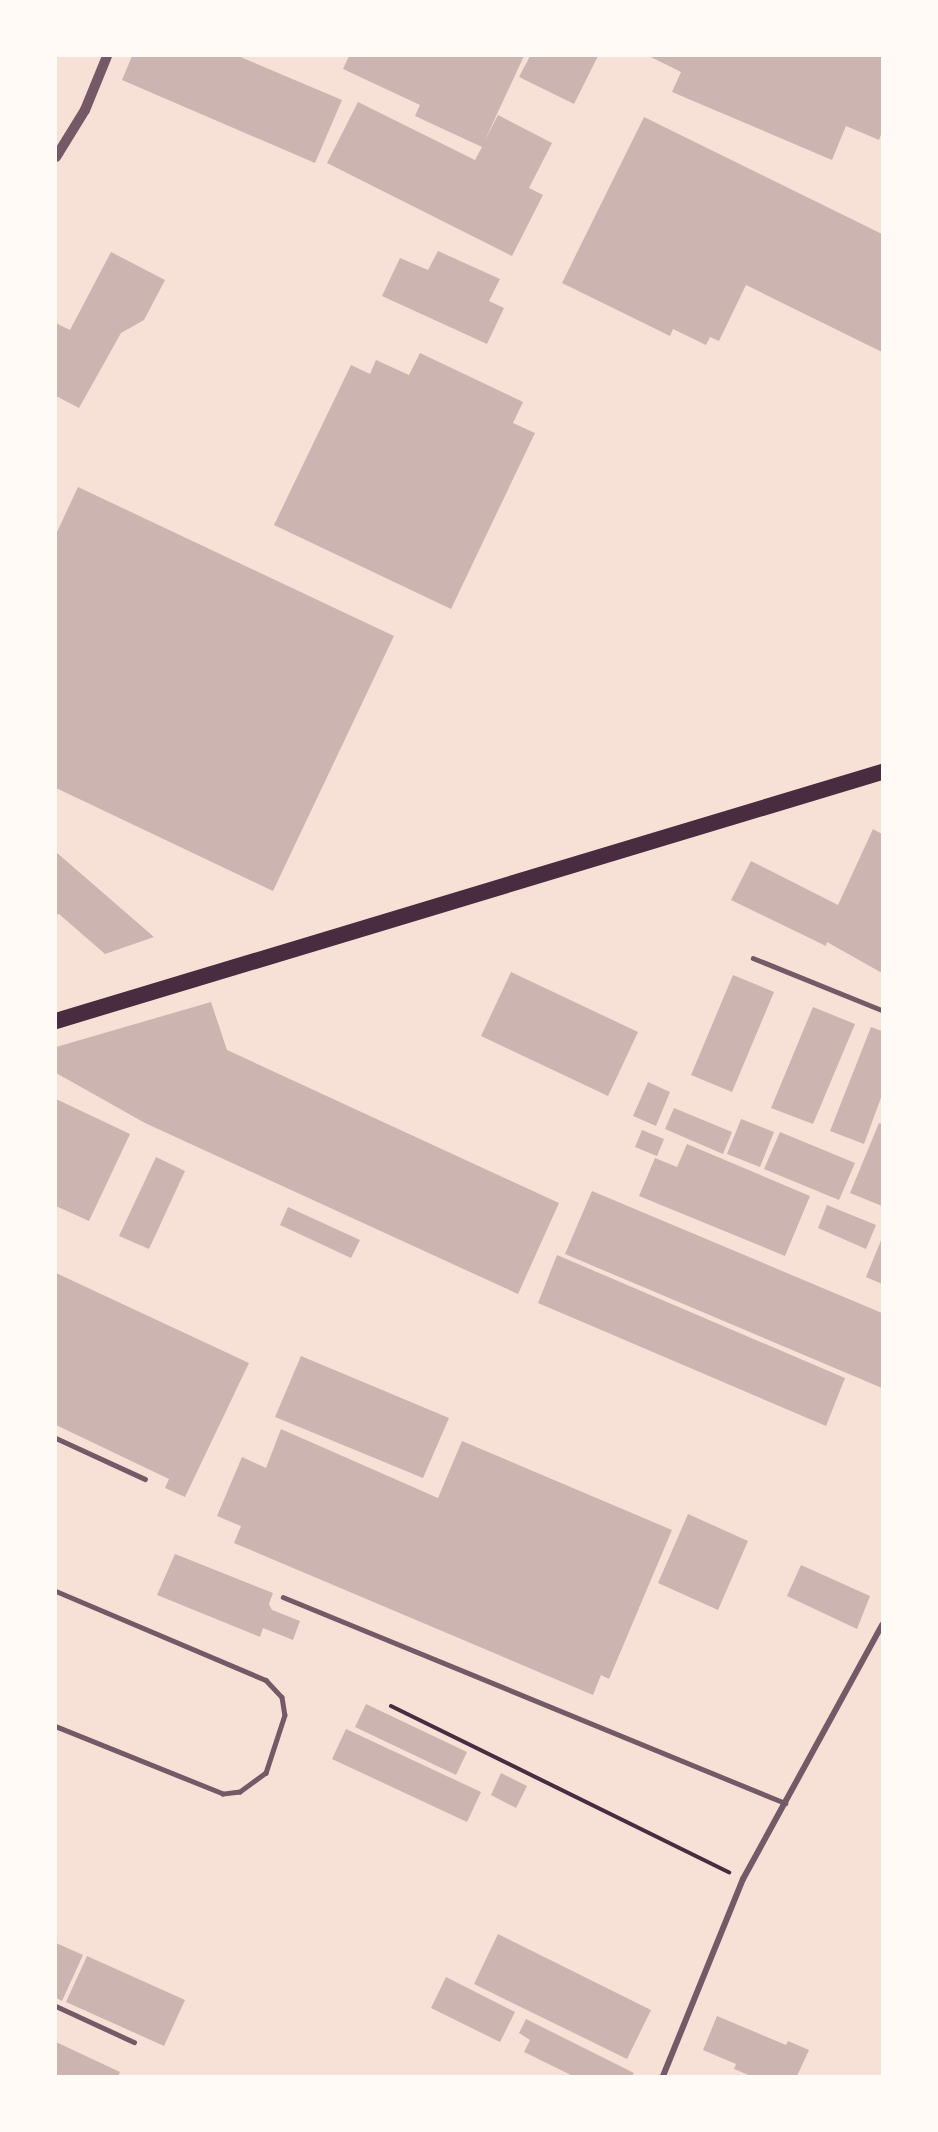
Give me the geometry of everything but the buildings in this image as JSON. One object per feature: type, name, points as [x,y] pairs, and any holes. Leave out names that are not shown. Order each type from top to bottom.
[{"type":"highway","points":[[56,1021],[882,772]]},
{"type":"street","points":[[56,157],[85,110],[107,56]]},
{"type":"street","points":[[663,2076],[743,1879],[882,1625]]},
{"type":"lane","points":[[753,958],[882,1010]]},
{"type":"lane","points":[[56,1438],[146,1479]]},
{"type":"lane","points":[[56,1591],[266,1680],[282,1698],[285,1715],[284,1727],[266,1773],[240,1792],[223,1794],[56,1727]]},
{"type":"lane","points":[[283,1597],[785,1803]]},
{"type":"lane","points":[[56,2006],[134,2042]]},
{"type":"path","points":[[391,1706],[743,1879]]}]
